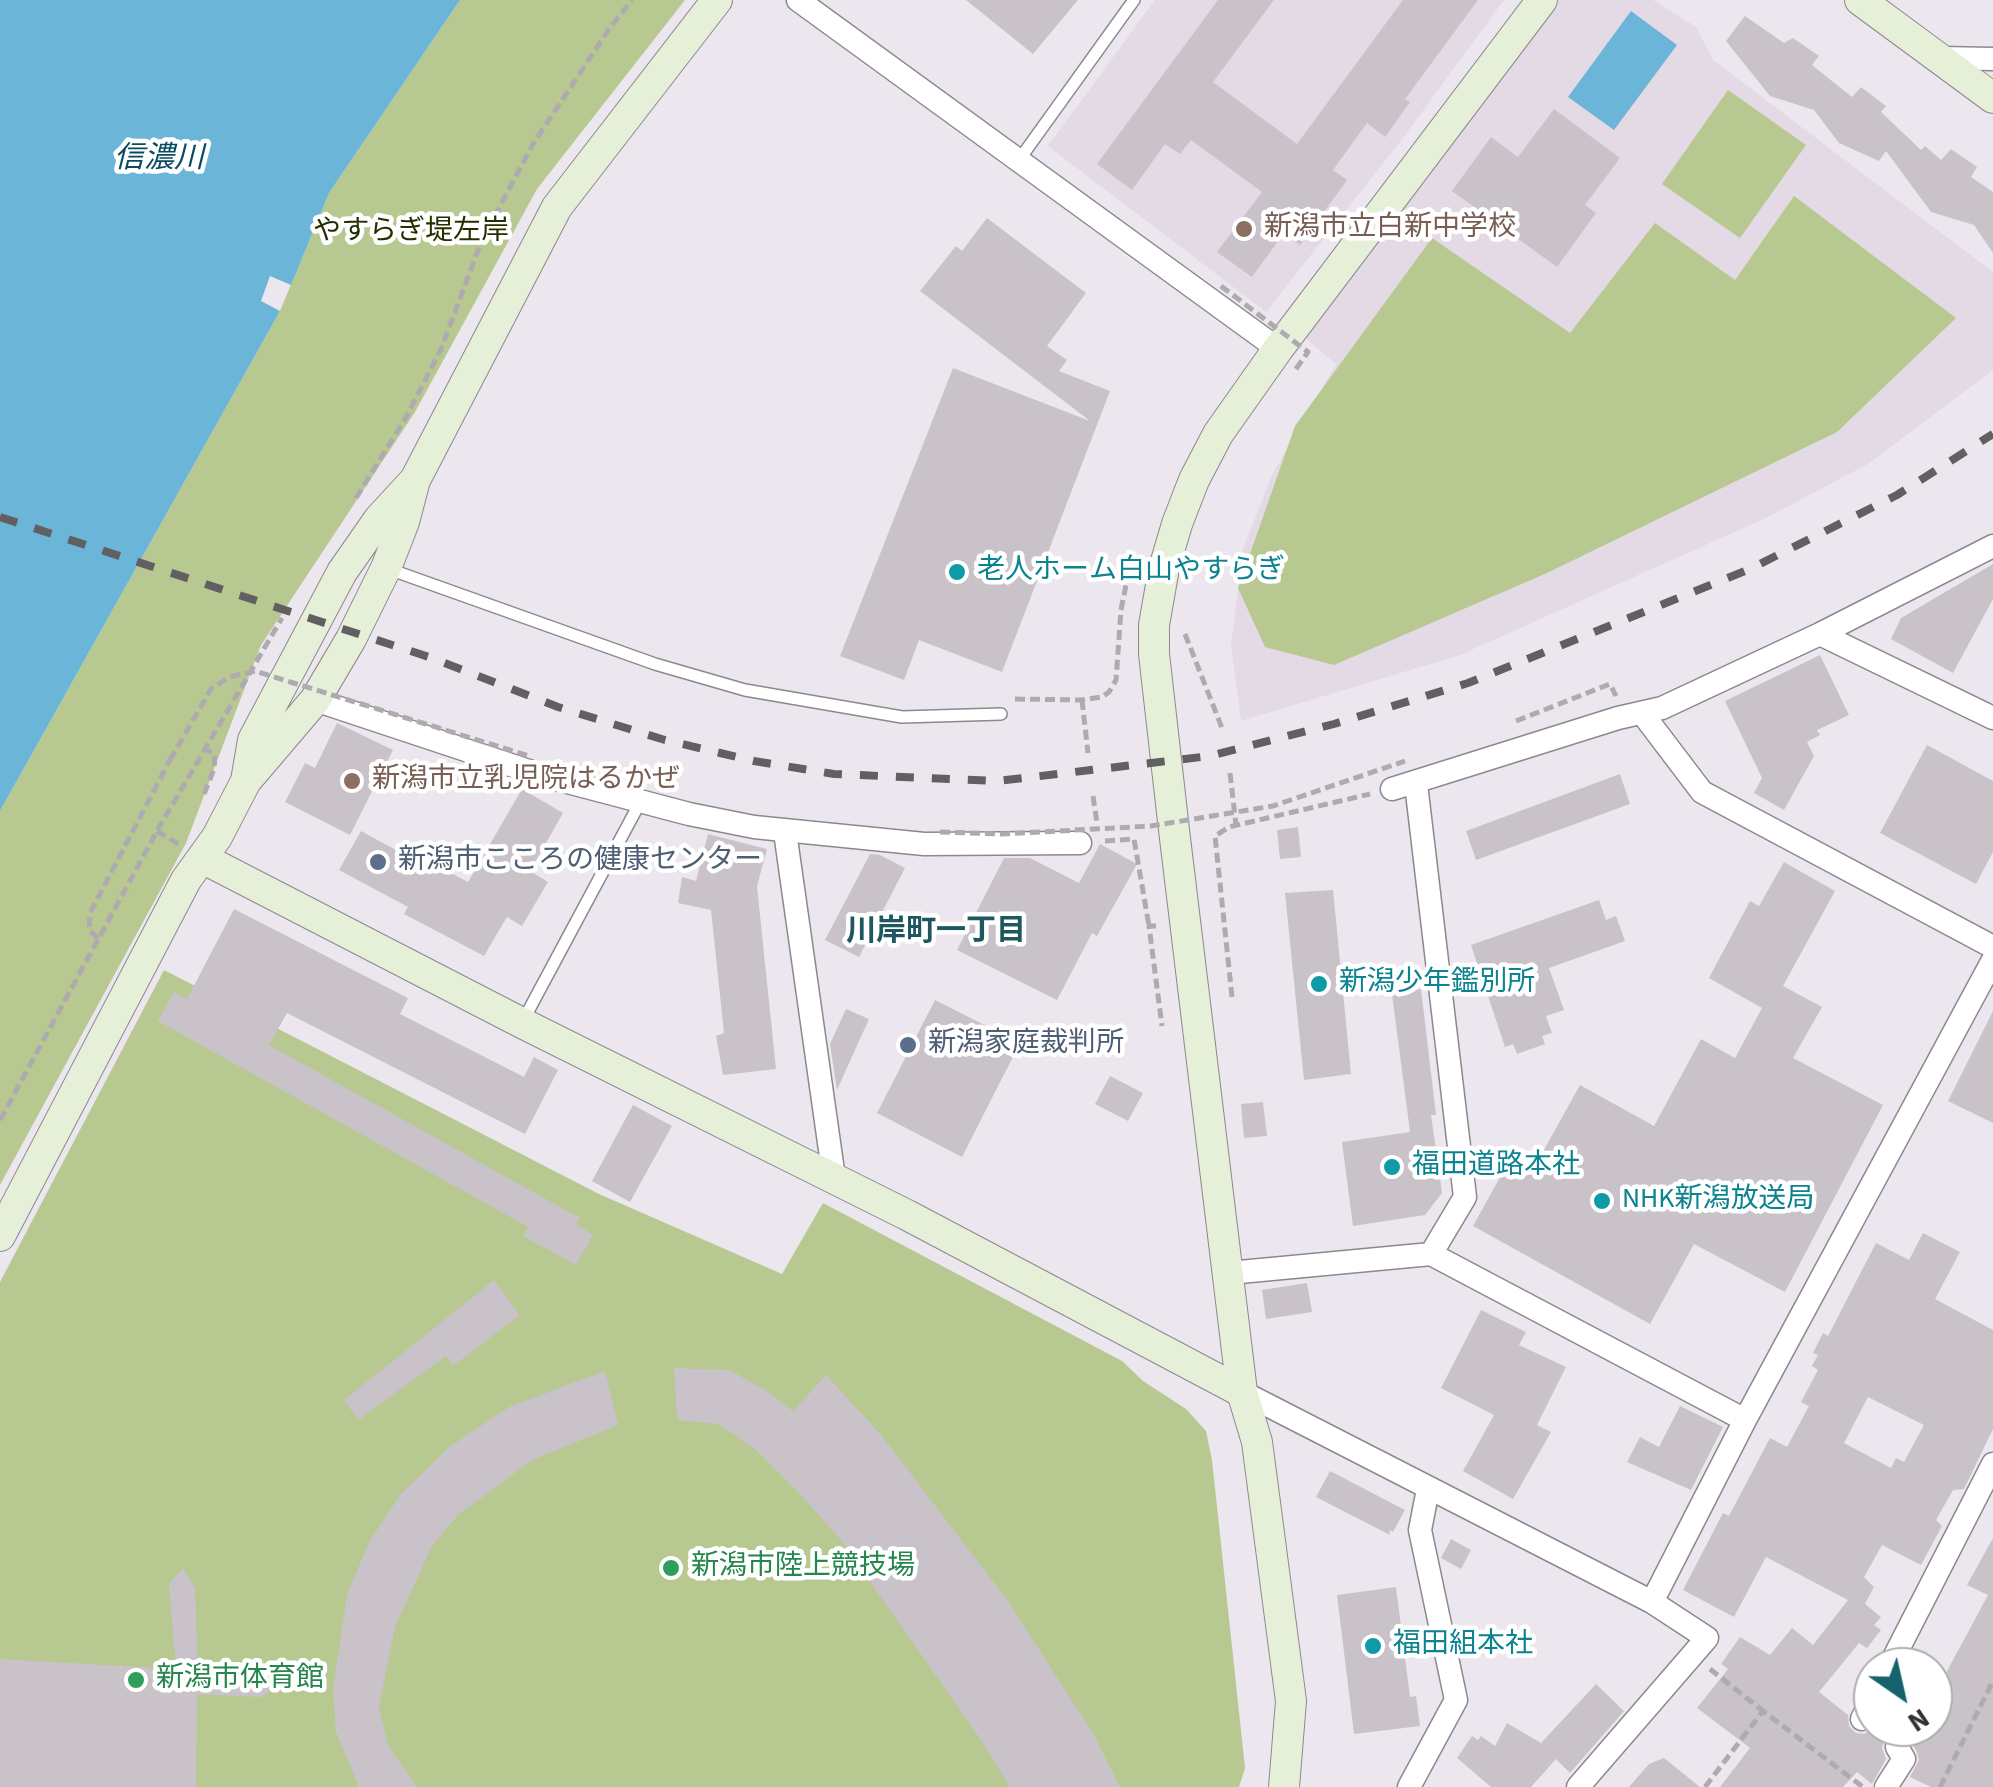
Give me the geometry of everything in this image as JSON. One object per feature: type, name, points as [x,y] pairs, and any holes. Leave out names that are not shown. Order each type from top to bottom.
[{"type":"street","points":[[194,846],[218,837],[246,781],[315,700],[351,640],[386,568],[415,480],[557,208],[717,0]]},
{"type":"street","points":[[798,0],[1286,361]]},
{"type":"street","points":[[1284,1787],[1291,1701],[1257,1442],[1242,1392],[1169,790],[1154,625],[1177,524],[1218,434],[1286,361],[1542,0]]},
{"type":"street","points":[[1860,0],[1993,98]]},
{"type":"street","points":[[1940,58],[1993,59]]},
{"type":"street","points":[[246,781],[253,740],[342,572],[379,519],[415,480]]},
{"type":"street","points":[[1392,789],[1662,708],[1993,546]]},
{"type":"street","points":[[1820,634],[1993,718]]},
{"type":"street","points":[[315,700],[541,775],[689,814],[785,832],[924,844],[1080,842]]},
{"type":"street","points":[[1642,713],[1702,792],[1993,947]]},
{"type":"street","points":[[1416,784],[1465,1198],[1431,1254]]},
{"type":"street","points":[[785,832],[834,1178]]},
{"type":"street","points":[[194,846],[522,1023],[834,1178],[1652,1602],[1707,1638],[1578,1787]]},
{"type":"street","points":[[0,1236],[186,880],[194,846]]},
{"type":"street","points":[[1652,1602],[1745,1420],[1993,960]]},
{"type":"street","points":[[1229,1274],[1431,1254],[1745,1420]]},
{"type":"street","points":[[1898,1647],[1993,1464]]},
{"type":"street","points":[[1409,1787],[1456,1700],[1420,1530],[1428,1489]]},
{"type":"street","points":[[1886,1787],[1904,1759],[1897,1747]]},
{"type":"lane","points":[[1019,160],[1134,0]]},
{"type":"lane","points":[[386,568],[655,664],[745,690],[902,716],[1002,714]]},
{"type":"lane","points":[[522,1023],[636,810]]},
{"type":"path","points":[[1221,286],[1308,352],[1286,361]]},
{"type":"path","points":[[1002,714],[1008,699],[1102,697],[1116,680],[1121,610],[1131,560],[1164,568]]},
{"type":"path","points":[[1154,625],[1184,633],[1222,728]]},
{"type":"path","points":[[98,938],[90,930],[90,913],[211,689],[230,677],[255,671],[529,756]]},
{"type":"path","points":[[1588,692],[1610,684],[1619,701]]},
{"type":"path","points":[[1082,700],[1088,753]]},
{"type":"path","points":[[200,804],[214,769],[215,755],[206,749]]},
{"type":"path","points":[[940,832],[1003,834],[1151,826],[1273,806],[1405,761]]},
{"type":"path","points":[[1230,773],[1236,825]]},
{"type":"path","points":[[1232,998],[1214,842],[1220,830],[1392,789]]},
{"type":"path","points":[[1093,796],[1099,841],[1134,839],[1162,1026]]},
{"type":"path","points":[[157,832],[182,846],[194,846]]},
{"type":"path","points":[[1149,926],[1159,926],[1158,918]]},
{"type":"path","points":[[1692,1655],[1863,1787]]},
{"type":"path","points":[[1940,1787],[1993,1680]]},
{"type":"path","points":[[1705,1787],[1763,1711]]},
{"type":"shaded area","name":"新潟市立白新中学校","points":[[1155,0],[1504,0],[1403,138],[1266,312],[1048,146]]},
{"type":"shaded area","points":[[1556,0],[1653,0],[1696,27],[1713,60],[1993,272],[1993,370],[1868,464],[1768,517],[1460,655],[1241,721],[1231,645],[1243,549],[1272,475],[1336,364],[1305,338],[1457,139],[1495,80]]},
{"type":"green space","name":"やすらぎ堤左岸","points":[[460,0],[685,0],[537,189],[415,412],[261,645],[186,843],[0,1185],[0,811],[280,311],[329,193]]},
{"type":"green space","points":[[1728,90],[1806,145],[1740,238],[1662,184]]},
{"type":"green space","points":[[1794,196],[1956,318],[1837,432],[1547,573],[1334,665],[1265,647],[1238,588],[1295,426],[1432,238],[1570,333],[1655,223],[1735,280]]},
{"type":"green space","points":[[164,970],[599,1194],[782,1274],[823,1203],[1122,1361],[1143,1381],[1186,1409],[1206,1431],[1212,1460],[1245,1768],[1239,1787],[0,1787],[0,1282]]},
{"type":"water","name":"信濃川","points":[[0,0],[460,0],[329,193],[291,285],[270,276],[261,301],[280,311],[0,811]]},
{"type":"water","points":[[1631,11],[1677,45],[1614,130],[1568,97]]},
{"type":"building","points":[[966,0],[1078,0],[1033,54]]},
{"type":"building","points":[[1218,0],[1274,0],[1213,82],[1297,144],[1403,0],[1478,0],[1405,99],[1410,102],[1385,137],[1367,123],[1333,170],[1347,180],[1300,245],[1284,233],[1252,277],[1217,252],[1262,192],[1191,140],[1180,154],[1165,144],[1132,190],[1097,164]]},
{"type":"building","points":[[1745,16],[1784,43],[1793,38],[1819,56],[1812,65],[1852,97],[1861,87],[1886,106],[1881,112],[1921,150],[1925,146],[1941,160],[1951,149],[1977,167],[1971,177],[1993,192],[1993,253],[1974,225],[1931,212],[1886,151],[1879,161],[1839,143],[1814,110],[1770,96],[1726,41]]},
{"type":"building","points":[[1554,109],[1620,158],[1585,205],[1596,213],[1557,267],[1452,191],[1491,137],[1518,157]]},
{"type":"building","name":"老人ホーム白山やすらぎ","points":[[987,218],[1086,293],[1047,346],[1067,360],[1059,371],[1110,391],[1002,672],[919,640],[904,680],[840,656],[953,368],[1090,421],[920,291],[956,246],[962,251]]},
{"type":"building","points":[[1993,564],[1993,599],[1953,673],[1891,639],[1901,618]]},
{"type":"building","points":[[1820,655],[1849,715],[1817,730],[1820,735],[1807,742],[1814,756],[1784,810],[1754,793],[1762,778],[1725,701]]},
{"type":"building","points":[[337,723],[393,750],[350,835],[285,802],[305,763],[315,768]]},
{"type":"building","points":[[1927,745],[1993,781],[1993,852],[1976,884],[1880,833]]},
{"type":"building","points":[[1620,774],[1630,804],[1476,860],[1466,831]]},
{"type":"building","points":[[522,789],[563,813],[530,871],[548,882],[522,926],[507,917],[484,956],[404,914],[408,907],[339,870],[361,831],[429,868],[432,863],[468,882]]},
{"type":"building","points":[[1298,827],[1301,857],[1280,859],[1277,830]]},
{"type":"building","points":[[708,834],[767,849],[757,886],[776,1069],[723,1075],[716,1036],[724,1033],[711,910],[678,903],[682,877],[696,881]]},
{"type":"building","points":[[1100,844],[1137,864],[1097,936],[1092,933],[1057,1000],[957,950],[1004,858],[1030,858],[1079,883]]},
{"type":"building","points":[[870,854],[905,868],[859,957],[825,940]]},
{"type":"building","points":[[1784,862],[1835,891],[1783,986],[1822,1007],[1793,1058],[1883,1105],[1785,1292],[1694,1244],[1650,1324],[1473,1226],[1508,1163],[1530,1175],[1580,1085],[1654,1126],[1701,1039],[1735,1058],[1762,1008],[1709,978],[1750,901],[1759,906]]},
{"type":"building","name":"新潟少年鑑別所","points":[[1333,890],[1351,1074],[1304,1080],[1285,893]]},
{"type":"building","points":[[1599,900],[1606,920],[1616,916],[1625,941],[1549,968],[1564,1010],[1546,1016],[1552,1033],[1542,1036],[1545,1044],[1517,1054],[1513,1044],[1505,1047],[1471,945]]},
{"type":"building","points":[[234,909],[408,998],[400,1014],[524,1077],[534,1057],[558,1070],[525,1134],[287,1013],[269,1045],[580,1218],[576,1224],[593,1235],[576,1265],[523,1236],[528,1227],[158,1021],[174,992],[187,999]]},
{"type":"building","name":"福田道路本社","points":[[1421,989],[1442,1193],[1425,1215],[1353,1226],[1342,1142],[1410,1132],[1392,994]]},
{"type":"building","points":[[935,1000],[1020,1043],[962,1157],[877,1113]]},
{"type":"building","points":[[846,1009],[869,1019],[837,1090],[830,1044]]},
{"type":"building","points":[[1993,1011],[1993,1123],[1948,1101]]},
{"type":"building","points":[[1110,1076],[1143,1093],[1128,1121],[1095,1104]]},
{"type":"building","points":[[1263,1102],[1267,1136],[1244,1138],[1241,1104]]},
{"type":"building","points":[[633,1105],[672,1126],[630,1202],[592,1181]]},
{"type":"building","points":[[1923,1233],[1960,1252],[1935,1299],[1993,1330],[1993,1429],[1964,1489],[1953,1490],[1936,1520],[1942,1526],[1921,1565],[1882,1545],[1864,1577],[1874,1587],[1865,1604],[1881,1617],[1874,1625],[1881,1630],[1868,1647],[1859,1643],[1853,1647],[1819,1692],[1848,1715],[1853,1747],[1882,1747],[1886,1759],[1872,1784],[1857,1772],[1843,1787],[1720,1787],[1750,1748],[1697,1708],[1728,1669],[1721,1664],[1740,1637],[1770,1655],[1792,1628],[1813,1645],[1848,1600],[1766,1557],[1734,1617],[1683,1590],[1723,1513],[1729,1516],[1770,1438],[1787,1447],[1809,1406],[1801,1402],[1818,1370],[1812,1366],[1818,1355],[1813,1353],[1823,1333],[1828,1336],[1876,1243],[1909,1260]],"holes":[[[1868,1397],[1924,1425],[1904,1462],[1896,1458],[1891,1468],[1844,1443]]]},
{"type":"building","points":[[494,1280],[520,1315],[453,1366],[446,1356],[358,1420],[344,1400]]},
{"type":"building","points":[[1307,1283],[1312,1312],[1266,1319],[1262,1290]]},
{"type":"building","points":[[1481,1310],[1526,1332],[1519,1345],[1566,1367],[1537,1425],[1551,1432],[1513,1499],[1463,1471],[1494,1415],[1441,1388]]},
{"type":"building","points":[[674,1368],[729,1370],[793,1411],[826,1375],[882,1436],[1008,1601],[1094,1735],[1120,1787],[1010,1787],[841,1540],[798,1492],[756,1450],[718,1424],[677,1420]]},
{"type":"building","points":[[605,1371],[618,1425],[532,1460],[458,1515],[432,1546],[395,1627],[379,1707],[388,1745],[417,1787],[359,1787],[336,1732],[333,1690],[347,1595],[369,1542],[401,1494],[449,1447],[509,1407]]},
{"type":"building","points":[[1680,1406],[1723,1427],[1691,1490],[1627,1462],[1640,1437],[1659,1447]]},
{"type":"building","points":[[1330,1471],[1405,1510],[1393,1532],[1389,1530],[1390,1535],[1316,1497]]},
{"type":"building","points":[[1993,1538],[1993,1787],[1931,1787],[1910,1777],[1919,1760],[1914,1747],[1953,1747],[1953,1660],[1988,1595],[1967,1585]]},
{"type":"building","points":[[1451,1539],[1471,1550],[1461,1569],[1441,1558]]},
{"type":"building","name":"新潟市体育館","points":[[183,1568],[195,1588],[198,1671],[203,1671],[200,1674],[264,1674],[279,1686],[261,1697],[197,1694],[196,1787],[0,1787],[0,1659],[176,1669],[169,1584]]},
{"type":"building","name":"福田組本社","points":[[1396,1587],[1410,1697],[1416,1696],[1420,1726],[1354,1734],[1337,1595]]},
{"type":"building","points":[[1596,1684],[1624,1711],[1570,1773],[1556,1759],[1531,1787],[1491,1787],[1457,1758],[1472,1736],[1478,1740],[1481,1736],[1495,1746],[1507,1723],[1541,1743]]},
{"type":"building","points":[[1664,1758],[1700,1787],[1629,1787],[1649,1764]]},
{"type":"railway","points":[[0,517],[429,657],[558,707],[665,740],[754,761],[834,774],[998,781],[1210,756],[1468,683],[1750,569],[1897,495],[1993,434]]},
{"type":"place","name":"新潟市立白新中学校","points":[[1244,229]]},
{"type":"place","name":"老人ホーム白山やすらぎ","points":[[957,572]]},
{"type":"place","name":"新潟市立乳児院はるかぜ","points":[[352,781]]},
{"type":"place","name":"新潟市こころの健康センター","points":[[378,862]]},
{"type":"place","name":"新潟少年鑑別所","points":[[1319,984]]},
{"type":"place","name":"新潟家庭裁判所","points":[[908,1045]]},
{"type":"place","name":"福田道路本社","points":[[1392,1167]]},
{"type":"place","name":"NHK新潟放送局","points":[[1602,1201]]},
{"type":"place","name":"新潟市陸上競技場","points":[[671,1568]]},
{"type":"place","name":"福田組本社","points":[[1373,1646]]},
{"type":"place","name":"新潟市体育館","points":[[136,1680]]},
{"type":"district","name":"川岸町一丁目","points":[[936,933]]}]
